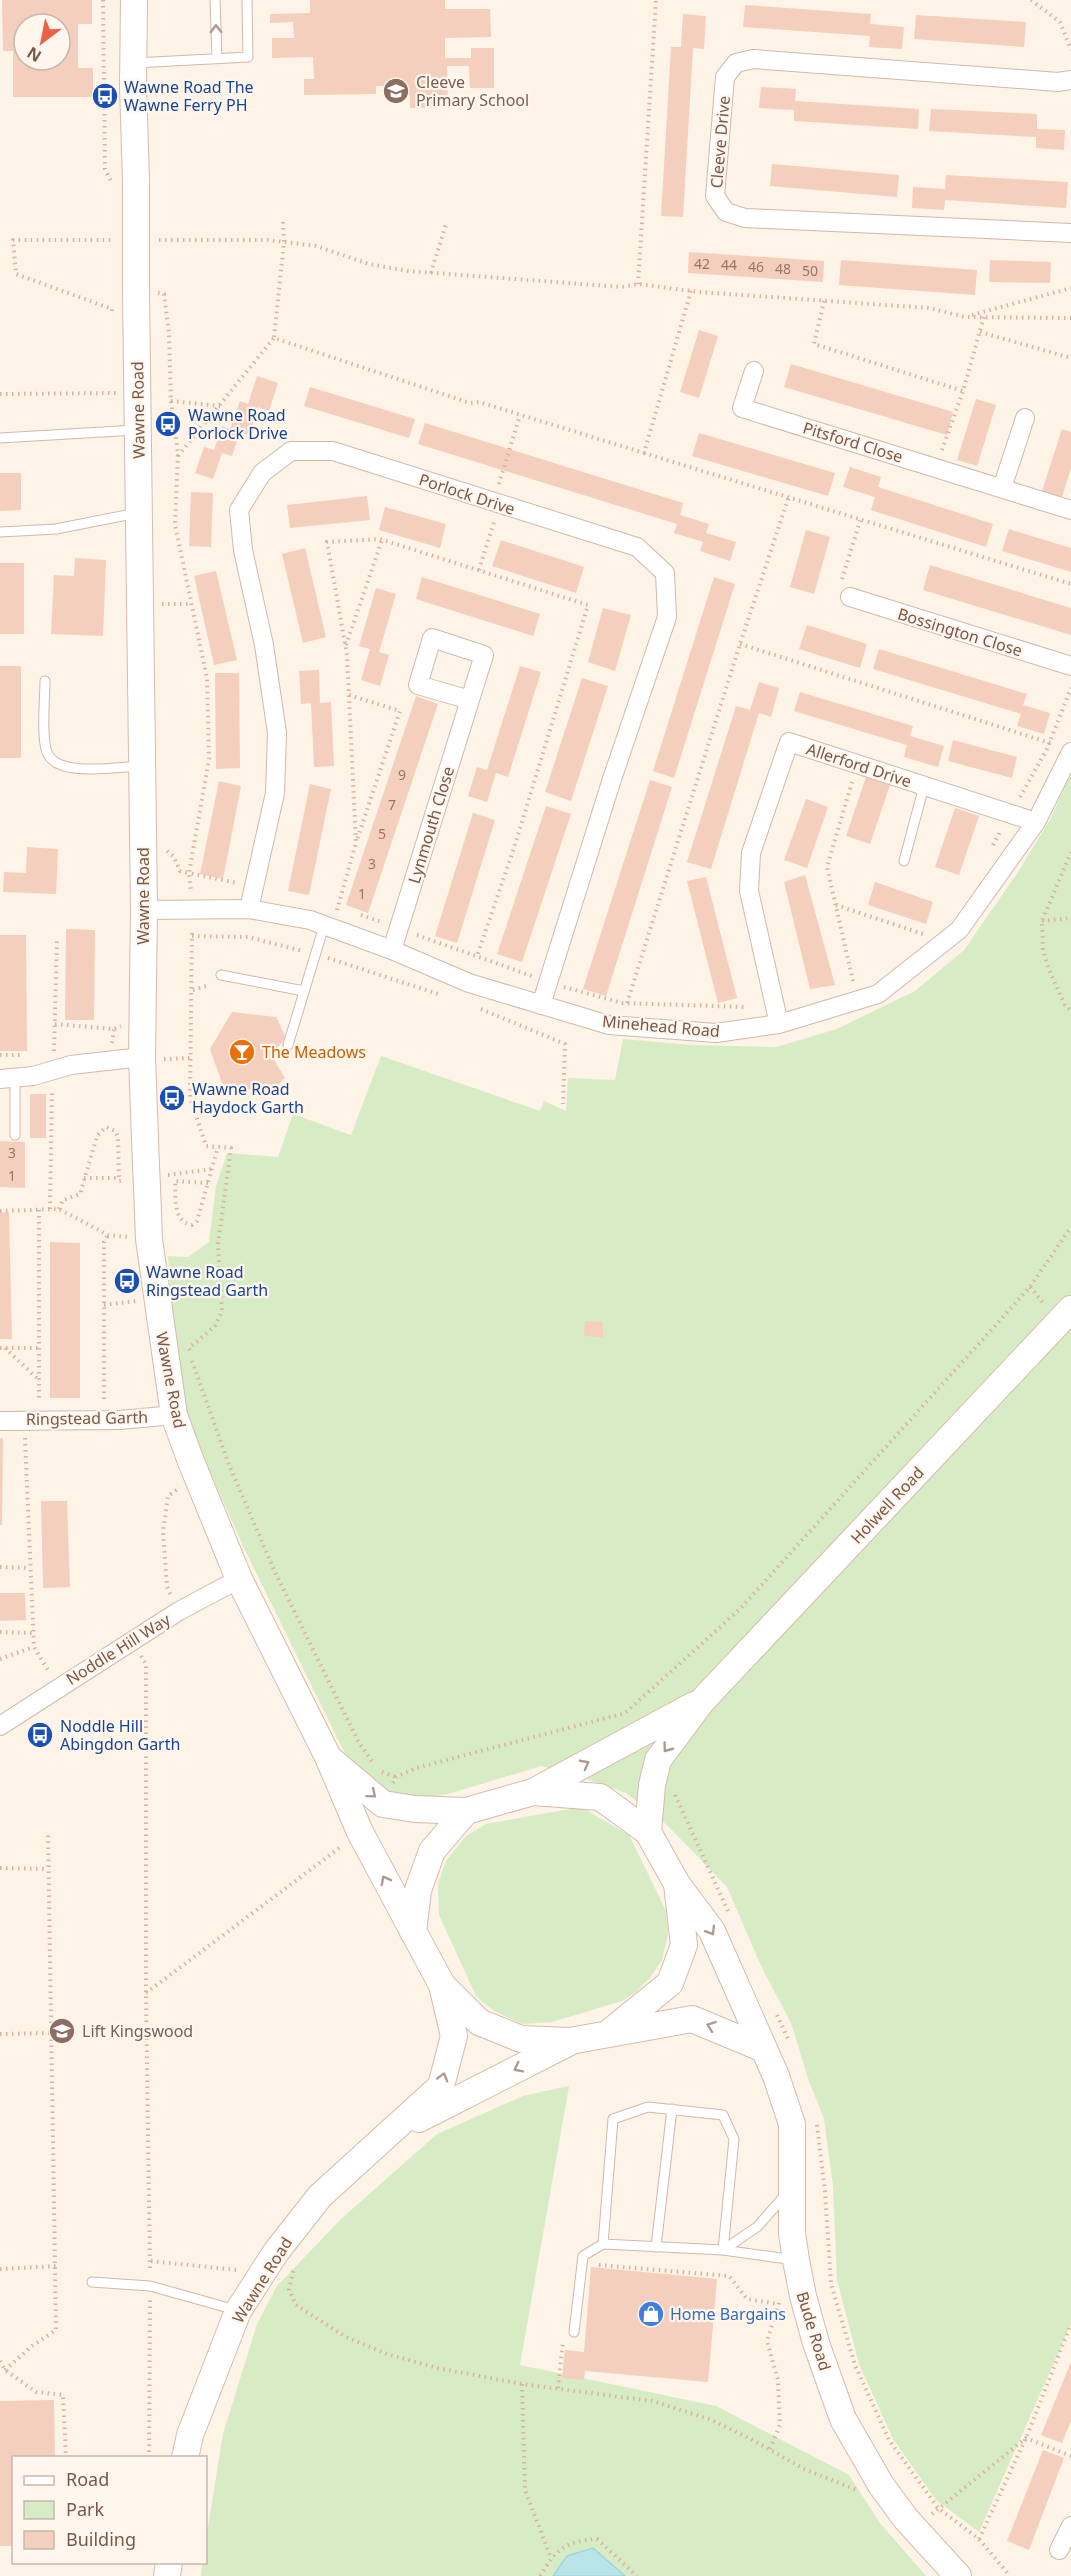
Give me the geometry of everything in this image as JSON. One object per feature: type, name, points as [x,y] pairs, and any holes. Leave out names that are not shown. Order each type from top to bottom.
[{"type":"street","name":"Wawne Road","points":[[134,0],[126,185],[125,296],[138,393],[144,910],[142,1058],[149,1239],[174,1415],[239,1579],[328,1757],[360,1832],[442,1985],[454,2036],[441,2086],[320,2196],[276,2252],[238,2311],[190,2435],[185,2456]]},
{"type":"street","name":"Cleeve Drive","points":[[1071,80],[1059,82],[753,59],[736,63],[725,76],[716,196],[726,212],[746,218],[1071,233]]},
{"type":"street","name":"Pitsford Close","points":[[754,371],[742,408],[1071,510]]},
{"type":"street","points":[[1002,488],[1025,418]]},
{"type":"street","name":"Porlock Drive","points":[[249,909],[276,794],[277,733],[264,645],[243,550],[239,510],[262,473],[291,452],[333,451],[637,548],[665,573],[667,616],[541,1005]]},
{"type":"street","name":"Bossington Close","points":[[850,597],[1071,666]]},
{"type":"street","name":"Lynmouth Close","points":[[392,950],[470,700]]},
{"type":"street","name":"Allerford Drive","points":[[779,1024],[749,891],[751,853],[789,742],[1036,822]]},
{"type":"street","name":"Minehead Road","points":[[144,910],[249,909],[310,920],[392,950],[470,983],[609,1025],[716,1033],[779,1024],[878,994],[958,930],[1036,822],[1071,752]]},
{"type":"street","points":[[7,1079],[53,1063],[71,1065],[142,1058]]},
{"type":"street","name":"Holwell Road","points":[[648,1832],[652,1785],[658,1760],[702,1701],[1071,1309]]},
{"type":"street","name":"Ringstead Garth","points":[[0,1420],[120,1420],[174,1415]]},
{"type":"street","name":"Noddle Hill Way","points":[[0,1726],[179,1611],[239,1579]]},
{"type":"street","name":"Holwell Road","points":[[533,1792],[702,1701]]},
{"type":"street","name":"Wawne Road","points":[[328,1757],[383,1804]]},
{"type":"street","points":[[383,1804],[414,1809],[466,1811],[533,1792],[600,1797],[648,1832]]},
{"type":"street","points":[[412,1932],[418,1890],[432,1851],[466,1811]]},
{"type":"street","name":"Bude Road","points":[[648,1832],[677,1884],[712,1931],[764,2049],[792,2124],[792,2233],[802,2296],[843,2419],[881,2485],[958,2576]]},
{"type":"street","points":[[610,2033],[670,1983],[684,1945],[677,1884]]},
{"type":"street","points":[[442,1985],[479,2022],[521,2039],[570,2042],[692,2019],[764,2049]]},
{"type":"street","name":"Wawne Road","points":[[390,2134],[570,2042]]},
{"type":"lane","points":[[215,0],[217,58]]},
{"type":"lane","points":[[133,63],[248,57],[247,0]]},
{"type":"lane","points":[[0,438],[138,430]]},
{"type":"lane","points":[[0,532],[56,529],[139,513]]},
{"type":"lane","points":[[45,681],[45,741],[47,752],[53,761],[72,768],[142,766]]},
{"type":"lane","points":[[904,861],[924,786]]},
{"type":"lane","points":[[288,1046],[314,953],[327,926]]},
{"type":"lane","points":[[221,975],[304,991]]},
{"type":"lane","points":[[7,1079],[15,1136]]},
{"type":"lane","points":[[603,2244],[613,2120],[648,2107],[723,2115],[734,2139],[723,2250]]},
{"type":"lane","points":[[656,2247],[672,2109]]},
{"type":"lane","points":[[723,2250],[757,2227],[792,2187]]},
{"type":"lane","points":[[574,2332],[583,2256],[603,2244],[723,2250],[796,2260]]},
{"type":"lane","points":[[92,2282],[150,2286],[238,2311]]},
{"type":"path","points":[[103,0],[105,169],[126,185]]},
{"type":"path","points":[[638,284],[656,0]]},
{"type":"path","points":[[1031,0],[1060,22],[1071,50]]},
{"type":"path","points":[[177,457],[274,338],[284,242],[283,222]]},
{"type":"path","points":[[431,273],[446,224]]},
{"type":"path","points":[[116,235],[116,246]]},
{"type":"path","points":[[268,240],[316,246],[369,264],[431,273],[622,287],[638,284],[692,291],[929,308],[965,317],[1071,318]]},
{"type":"path","points":[[965,317],[1071,288]]},
{"type":"path","points":[[644,453],[692,291]]},
{"type":"path","points":[[112,309],[125,296],[164,294],[169,334],[171,401],[177,457],[175,525],[207,678],[209,725],[207,782],[189,873],[193,909],[190,1097],[206,1146],[231,1149],[218,1244],[222,1311],[215,1326],[189,1348],[229,1465],[275,1572],[353,1731],[378,1770],[396,1777],[436,1762],[625,1713],[740,1609],[1030,1287],[1071,1227]]},
{"type":"path","points":[[824,301],[814,344],[963,392]]},
{"type":"path","points":[[936,468],[963,392],[984,317]]},
{"type":"path","points":[[980,332],[1071,358]]},
{"type":"path","points":[[274,338],[470,403],[479,402],[1071,584]]},
{"type":"path","points":[[0,394],[138,393]]},
{"type":"path","points":[[171,401],[220,406]]},
{"type":"path","points":[[479,570],[520,415]]},
{"type":"path","points":[[627,1003],[789,496]]},
{"type":"path","points":[[850,597],[838,594],[861,518]]},
{"type":"path","points":[[345,646],[382,540]]},
{"type":"path","points":[[356,843],[350,695],[345,646],[327,542],[382,540],[588,605],[514,848],[477,957]]},
{"type":"path","points":[[740,644],[1050,742]]},
{"type":"path","points":[[987,855],[1050,742],[1071,688]]},
{"type":"path","points":[[327,926],[338,907],[356,843],[400,711],[350,695]]},
{"type":"path","points":[[857,764],[827,867],[854,985],[863,980]]},
{"type":"path","points":[[143,843],[161,845],[174,857],[180,871],[254,887]]},
{"type":"path","points":[[1071,852],[1042,921],[1043,950],[1049,970],[1065,1005],[1071,1011]]},
{"type":"path","points":[[327,905],[348,911]]},
{"type":"path","points":[[836,905],[925,934],[919,940]]},
{"type":"path","points":[[358,914],[548,982],[627,1003],[741,1007],[775,1003]]},
{"type":"path","points":[[1042,921],[1071,918]]},
{"type":"path","points":[[192,936],[248,937],[314,953],[442,995]]},
{"type":"path","points":[[50,1209],[57,937]]},
{"type":"path","points":[[474,1006],[565,1044],[563,1104]]},
{"type":"path","points":[[55,1024],[114,1029],[121,1026],[121,1014]]},
{"type":"path","points":[[59,1209],[63,1200],[80,1194],[84,1178],[97,1136],[106,1127],[115,1131],[118,1137],[119,1179],[84,1178]]},
{"type":"path","points":[[208,1183],[175,1181],[177,1213],[182,1221],[192,1225],[197,1221],[208,1183],[218,1147]]},
{"type":"path","points":[[0,1211],[59,1209],[108,1235],[104,1242],[104,1399]]},
{"type":"path","points":[[39,1210],[40,1348],[39,1380],[31,1420],[30,1568],[34,1647],[58,1687]]},
{"type":"path","points":[[104,1305],[157,1299]]},
{"type":"path","points":[[2,1348],[40,1348]]},
{"type":"path","points":[[2,1348],[39,1380]]},
{"type":"path","points":[[179,1611],[167,1587],[163,1531],[168,1496],[198,1477]]},
{"type":"path","points":[[0,1567],[30,1568]]},
{"type":"path","points":[[0,1632],[33,1633]]},
{"type":"path","points":[[132,1641],[146,1664],[146,1993],[151,2261],[149,2456]]},
{"type":"path","points":[[0,1659],[34,1647]]},
{"type":"path","points":[[383,1804],[396,1777]]},
{"type":"path","points":[[5,2370],[32,2346],[56,2330],[48,1832]]},
{"type":"path","points":[[146,1993],[360,1832]]},
{"type":"path","points":[[0,1868],[48,1869]]},
{"type":"path","points":[[0,2034],[51,2033]]},
{"type":"path","points":[[276,2252],[294,2263],[289,2290],[296,2305],[346,2337],[387,2354],[437,2368],[522,2385],[652,2400],[709,2419],[770,2449],[804,2469],[860,2491]]},
{"type":"path","points":[[151,2261],[245,2271]]},
{"type":"path","points":[[594,2264],[729,2276],[747,2299],[777,2304],[802,2296]]},
{"type":"path","points":[[0,2269],[56,2266]]},
{"type":"path","points":[[770,2449],[780,2425],[778,2380],[767,2341],[777,2304]]},
{"type":"path","points":[[979,2539],[1026,2438],[1071,2324]]},
{"type":"path","points":[[558,2388],[564,2331]]},
{"type":"path","points":[[0,2361],[5,2370],[36,2392],[63,2395],[66,2456]]},
{"type":"path","points":[[522,2385],[525,2490],[551,2558]]},
{"type":"path","points":[[918,2530],[938,2508],[1026,2438]]},
{"type":"path","points":[[1026,2438],[1071,2456]]},
{"type":"path","points":[[540,2576],[551,2558],[575,2540],[597,2539],[637,2576]]},
{"type":"green space","points":[[1071,772],[1071,2324],[979,2532],[936,2500],[893,2439],[859,2364],[837,2280],[833,2186],[824,2119],[809,2081],[791,2023],[761,1966],[727,1887],[667,1825],[626,1793],[578,1776],[541,1766],[448,1794],[413,1801],[394,1798],[354,1772],[243,1546],[191,1429],[177,1369],[168,1256],[188,1257],[209,1242],[216,1186],[227,1153],[278,1157],[293,1114],[351,1135],[381,1056],[540,1111],[544,1101],[566,1111],[568,1078],[615,1080],[623,1039],[691,1045],[776,1047],[837,1029],[915,991],[964,950],[1018,872],[1051,818]]},
{"type":"green space","points":[[581,1807],[629,1835],[666,1911],[668,1934],[662,1960],[649,1979],[636,1992],[622,2001],[552,2022],[522,2024],[494,2011],[476,1996],[439,1915],[438,1883],[446,1861],[466,1836],[486,1824]]},
{"type":"green space","points":[[569,2086],[520,2365],[716,2406],[849,2475],[880,2523],[926,2576],[201,2576],[202,2564],[207,2564],[207,2534],[223,2434],[257,2324],[277,2286],[341,2219],[437,2134],[523,2096]]},
{"type":"water","points":[[593,2548],[625,2576],[553,2576],[567,2556]]},
{"type":"building","points":[[2,0],[92,0],[92,24],[78,24],[78,68],[93,68],[93,97],[13,97],[13,72],[72,72],[72,12],[12,12],[12,51],[3,51]]},
{"type":"building","points":[[310,0],[445,0],[445,9],[490,9],[491,37],[445,38],[445,58],[471,58],[471,48],[494,48],[494,88],[470,88],[469,66],[447,66],[448,107],[410,108],[410,95],[387,95],[387,86],[376,86],[376,94],[304,95],[304,79],[314,79],[313,57],[272,58],[272,38],[294,38],[293,22],[270,23],[270,14],[310,13]]},
{"type":"building","points":[[745,5],[871,14],[870,24],[904,27],[902,49],[869,47],[870,36],[743,27]]},
{"type":"building","points":[[683,14],[706,16],[704,49],[693,48],[683,217],[661,216],[671,47],[681,47]]},
{"type":"building","points":[[916,15],[1026,22],[1024,47],[914,39]]},
{"type":"building","points":[[761,87],[796,89],[795,101],[919,109],[918,129],[794,121],[794,110],[759,108]]},
{"type":"building","points":[[931,109],[1037,114],[1037,129],[1065,130],[1064,150],[1036,148],[1036,137],[929,131]]},
{"type":"building","points":[[772,164],[899,175],[897,197],[770,186]]},
{"type":"building","points":[[946,175],[1068,182],[1066,208],[945,200],[944,210],[912,208],[913,187],[945,189]]},
{"type":"building","points":[[689,252],[824,261],[823,282],[688,273]]},
{"type":"building","points":[[841,260],[977,270],[975,295],[839,285]]},
{"type":"building","points":[[990,260],[1051,262],[1050,283],[989,282]]},
{"type":"building","points":[[699,330],[718,336],[699,398],[680,392]]},
{"type":"building","points":[[791,364],[953,412],[947,435],[784,387]]},
{"type":"building","points":[[257,376],[278,383],[269,411],[258,407],[249,435],[240,432],[232,456],[222,453],[213,479],[195,473],[204,447],[214,450],[222,426],[230,429],[240,401],[248,404]]},
{"type":"building","points":[[310,387],[415,419],[409,438],[304,406]]},
{"type":"building","points":[[976,399],[996,405],[977,466],[957,460]]},
{"type":"building","points":[[425,423],[683,503],[680,515],[709,524],[706,533],[736,542],[730,561],[700,551],[703,542],[674,533],[677,524],[418,444]]},
{"type":"building","points":[[1062,429],[1071,432],[1071,468],[1062,497],[1042,491]]},
{"type":"building","points":[[699,433],[835,473],[828,496],[692,456]]},
{"type":"building","points":[[850,467],[881,477],[878,487],[993,524],[986,547],[871,510],[875,497],[843,487]]},
{"type":"building","points":[[0,473],[21,473],[21,510],[0,511]]},
{"type":"building","points":[[191,492],[213,493],[211,547],[189,546]]},
{"type":"building","points":[[367,496],[370,520],[290,528],[287,505]]},
{"type":"building","points":[[385,507],[446,524],[440,548],[379,530]]},
{"type":"building","points":[[1009,529],[1071,548],[1071,572],[1002,551]]},
{"type":"building","points":[[806,530],[830,537],[814,594],[790,587]]},
{"type":"building","points":[[501,540],[584,567],[576,593],[492,566]]},
{"type":"building","points":[[305,548],[326,637],[303,643],[282,554]]},
{"type":"building","points":[[75,558],[106,560],[103,636],[51,634],[54,575],[74,576]]},
{"type":"building","points":[[0,563],[24,563],[24,634],[0,634]]},
{"type":"building","points":[[930,565],[1071,608],[1071,635],[923,590]]},
{"type":"building","points":[[216,571],[237,660],[214,665],[194,576]]},
{"type":"building","points":[[422,577],[540,614],[533,636],[416,599]]},
{"type":"building","points":[[714,577],[735,584],[674,778],[653,771]]},
{"type":"building","points":[[376,588],[396,594],[379,652],[389,655],[380,686],[361,680],[370,649],[359,646]]},
{"type":"building","points":[[603,608],[631,615],[615,671],[588,662]]},
{"type":"building","points":[[807,625],[867,644],[860,668],[799,649]]},
{"type":"building","points":[[879,649],[1027,694],[1023,705],[1050,713],[1044,734],[1017,726],[1021,714],[873,669]]},
{"type":"building","points":[[0,666],[21,666],[21,758],[0,758]]},
{"type":"building","points":[[520,666],[541,672],[508,777],[496,773],[487,802],[468,796],[477,767],[487,770]]},
{"type":"building","points":[[319,670],[320,703],[331,702],[334,766],[314,767],[311,703],[301,704],[299,671]]},
{"type":"building","points":[[215,673],[239,673],[240,768],[216,769]]},
{"type":"building","points":[[582,678],[608,686],[571,801],[545,792]]},
{"type":"building","points":[[759,682],[779,688],[771,717],[759,713],[711,869],[687,862],[736,706],[750,710]]},
{"type":"building","points":[[800,692],[913,726],[910,736],[944,746],[938,767],[904,757],[907,745],[794,711]]},
{"type":"building","points":[[416,696],[438,704],[368,913],[346,905]]},
{"type":"building","points":[[953,740],[1017,757],[1012,778],[948,761]]},
{"type":"building","points":[[866,777],[890,785],[870,844],[846,836]]},
{"type":"building","points":[[650,780],[672,787],[606,996],[583,989]]},
{"type":"building","points":[[219,781],[241,786],[223,879],[200,874]]},
{"type":"building","points":[[310,784],[331,789],[309,895],[288,891]]},
{"type":"building","points":[[806,799],[828,807],[807,868],[784,860]]},
{"type":"building","points":[[546,806],[571,814],[522,962],[497,954]]},
{"type":"building","points":[[955,808],[979,816],[959,875],[935,867]]},
{"type":"building","points":[[473,813],[495,820],[457,943],[435,936]]},
{"type":"building","points":[[27,847],[58,849],[56,894],[3,892],[4,872],[26,873]]},
{"type":"building","points":[[805,875],[835,985],[810,989],[784,882]]},
{"type":"building","points":[[706,877],[737,998],[718,1003],[687,881]]},
{"type":"building","points":[[875,882],[933,902],[926,924],[868,905]]},
{"type":"building","points":[[66,929],[95,930],[94,1020],[65,1020]]},
{"type":"building","points":[[0,935],[26,935],[27,1051],[0,1051]]},
{"type":"building","name":"The Meadows","points":[[232,1012],[276,1017],[286,1038],[271,1055],[285,1078],[271,1092],[223,1086],[210,1049]]},
{"type":"building","points":[[30,1094],[46,1094],[46,1138],[30,1138]]},
{"type":"building","points":[[0,1141],[25,1142],[25,1188],[0,1187]]},
{"type":"building","points":[[9,1212],[12,1339],[0,1339],[0,1213]]},
{"type":"building","points":[[50,1242],[80,1243],[80,1398],[50,1398]]},
{"type":"building","points":[[585,1321],[603,1322],[603,1337],[584,1336]]},
{"type":"building","points":[[0,1438],[3,1438],[2,1525],[0,1525]]},
{"type":"building","points":[[41,1501],[67,1501],[70,1587],[43,1588]]},
{"type":"building","points":[[0,1593],[25,1593],[26,1620],[0,1621]]},
{"type":"building","name":"Home Bargains","points":[[591,2267],[717,2279],[708,2382],[585,2371],[584,2380],[562,2378],[565,2350],[584,2352]]},
{"type":"building","points":[[1071,2362],[1071,2421],[1062,2443],[1041,2435]]},
{"type":"building","points":[[54,2400],[55,2456],[12,2456],[12,2546],[0,2546],[0,2401]]},
{"type":"building","points":[[1043,2450],[1064,2458],[1029,2550],[1007,2541]]},
{"type":"place","name":"Cleeve Primary School","points":[[396,91]]},
{"type":"place","name":"Wawne Road The Wawne Ferry PH","points":[[105,96]]},
{"type":"place","name":"Wawne Road Porlock Drive","points":[[168,424]]},
{"type":"place","name":"The Meadows","points":[[242,1052]]},
{"type":"place","name":"Wawne Road Haydock Garth","points":[[172,1098]]},
{"type":"place","name":"Wawne Road Ringstead Garth","points":[[127,1281]]},
{"type":"place","name":"Noddle Hill Abingdon Garth","points":[[40,1735]]},
{"type":"place","name":"Lift Kingswood","points":[[62,2031]]},
{"type":"place","name":"Home Bargains","points":[[651,2314]]}]
